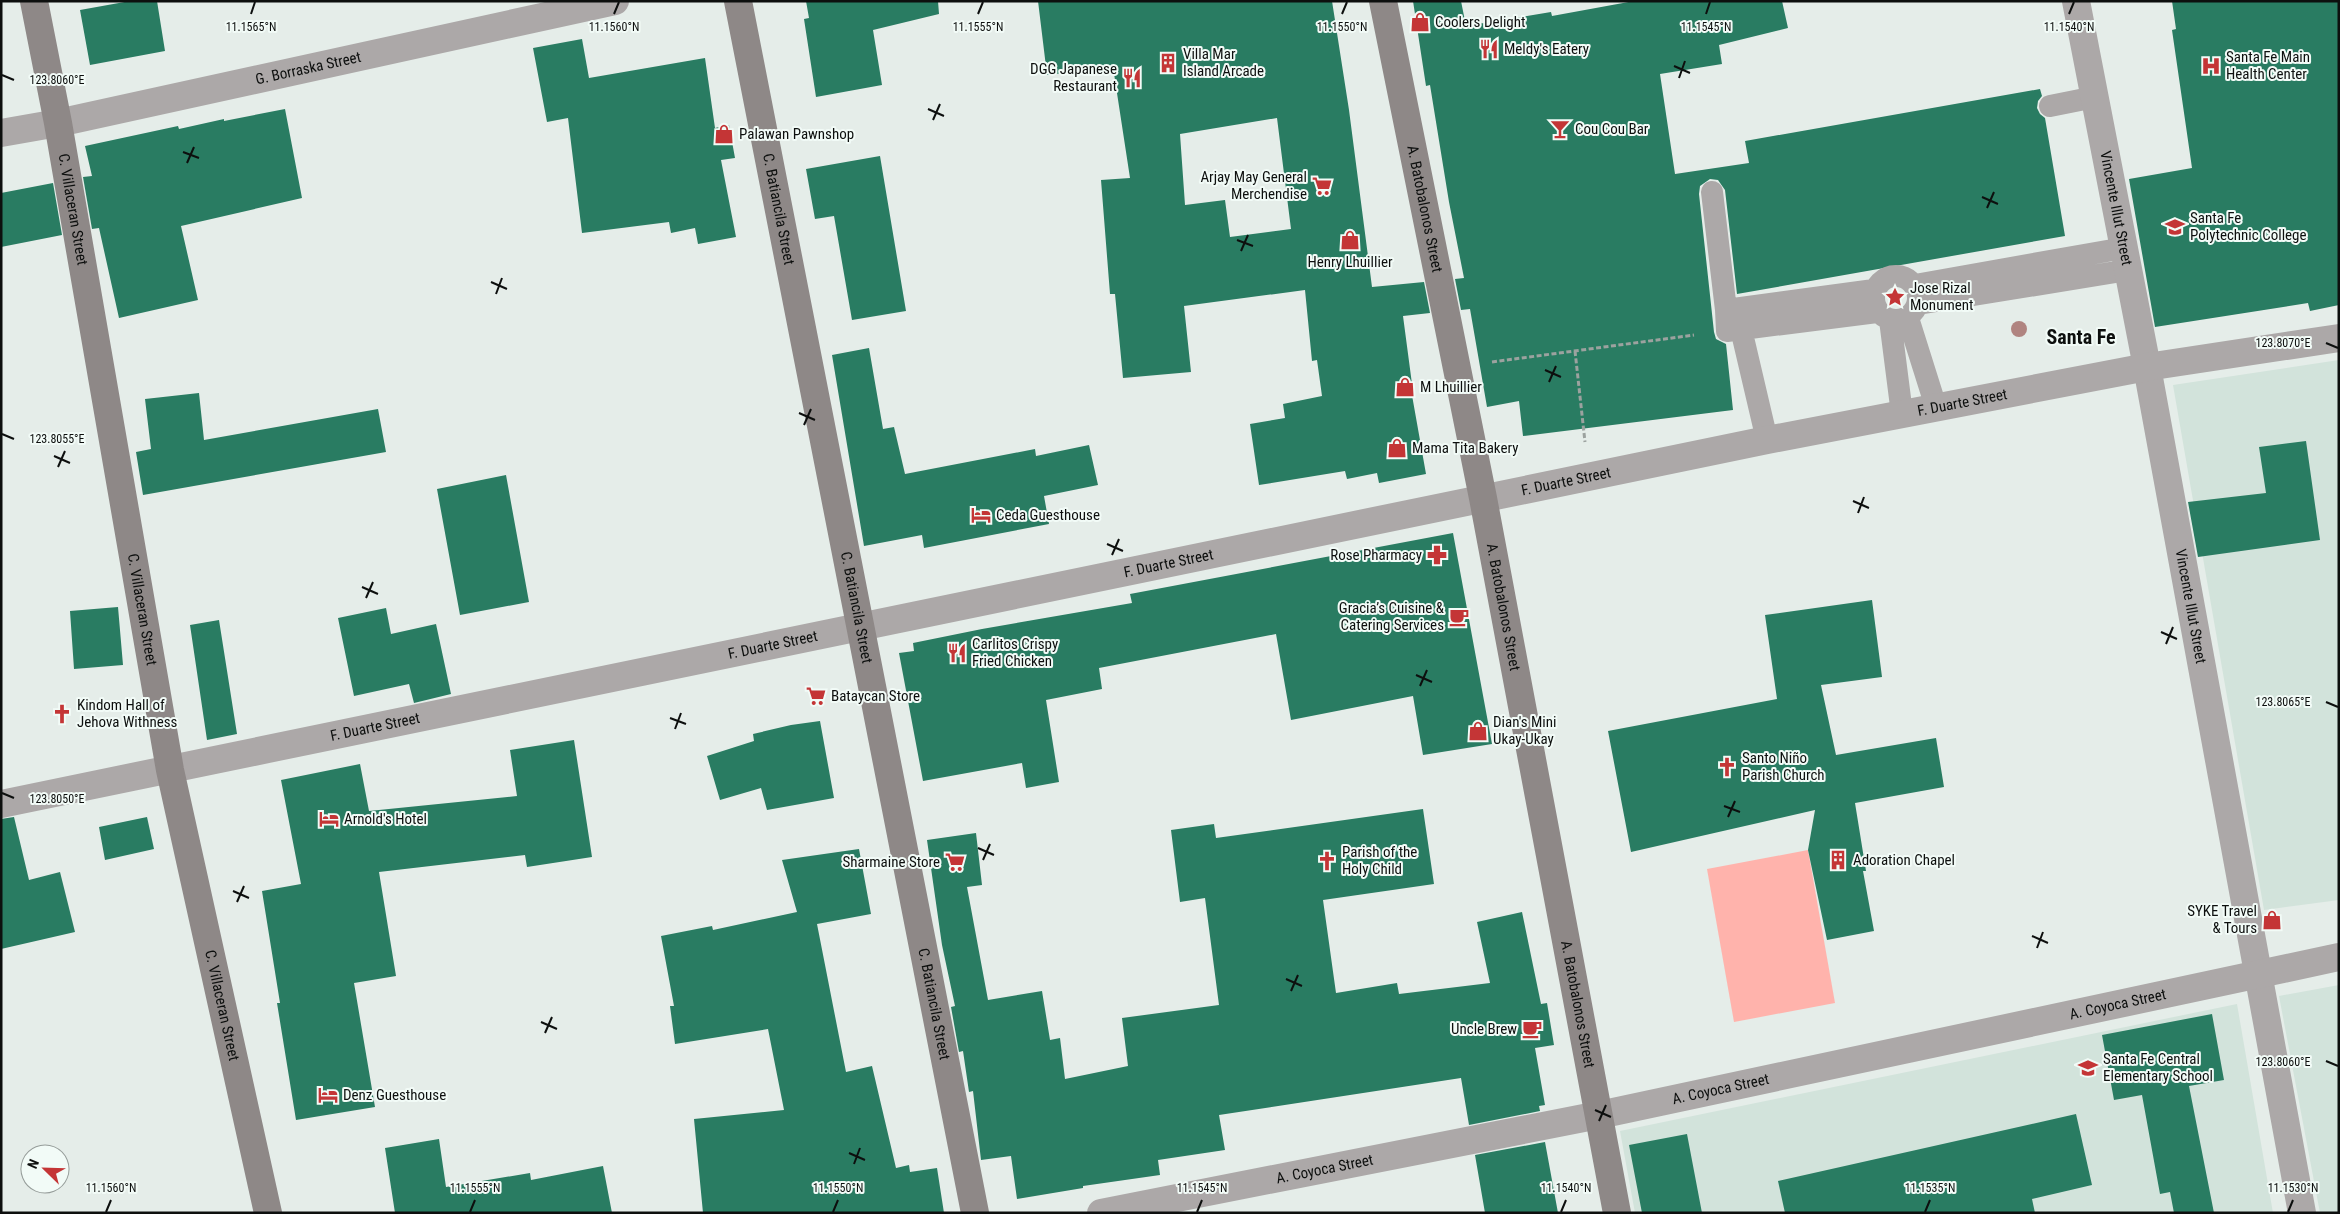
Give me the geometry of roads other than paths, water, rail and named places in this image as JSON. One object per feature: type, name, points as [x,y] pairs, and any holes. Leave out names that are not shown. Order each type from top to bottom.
[{"type":"main road","name":"C. Villaceran Street","points":[[34,1],[58,123],[170,770],[268,1213]]},
{"type":"main road","name":"C. Batiancila Street","points":[[738,1],[975,1213]]},
{"type":"main road","name":"A. Batobalonos Street","points":[[1383,1],[1483,498],[1617,1213]]},
{"type":"street","name":"G. Borraska Street","points":[[1,133],[58,123],[614,1]]},
{"type":"street","name":"Vincente Illut Street","points":[[2076,1],[2147,368],[2302,1213]]},
{"type":"street","name":"F. Duarte Street","points":[[1,804],[1767,440],[2147,368],[2339,338]]},
{"type":"street","name":"A. Coyoca Street","points":[[1101,1213],[1599,1115],[2339,957]]},
{"type":"lane","points":[[2050,106],[2094,97]]},
{"type":"lane","points":[[1712,192],[1731,323],[1767,440]]},
{"type":"lane","points":[[1731,323],[1897,305],[2126,259]]},
{"type":"lane","points":[[1897,305],[1936,408]]},
{"type":"lane","points":[[1897,305],[1902,414]]},
{"type":"place","name":"Coolers Delight","points":[[1420,22]]},
{"type":"place","name":"Meldy's Eatery","points":[[1489,49]]},
{"type":"place","name":"Villa Mar Island Arcade","points":[[1168,63]]},
{"type":"place","name":"Santa Fe Main Health Center","points":[[2211,66]]},
{"type":"place","name":"DGG Japanese Restaurant","points":[[1132,78]]},
{"type":"place","name":"Cou Cou Bar","points":[[1560,129]]},
{"type":"place","name":"Palawan Pawnshop","points":[[724,134]]},
{"type":"place","name":"Arjay May General Merchendise","points":[[1322,186]]},
{"type":"place","name":"Santa Fe Polytechnic College","points":[[2175,227]]},
{"type":"place","name":"Henry Lhuillier","points":[[1350,240]]},
{"type":"place","name":"Jose Rizal Monument","points":[[1895,297]]},
{"type":"place","name":"M Lhuillier","points":[[1405,387]]},
{"type":"place","name":"Mama Tita Bakery","points":[[1397,448]]},
{"type":"place","name":"Ceda Guesthouse","points":[[981,515]]},
{"type":"place","name":"Rose Pharmacy","points":[[1437,555]]},
{"type":"place","name":"Gracia’s Cuisine & Catering Services","points":[[1459,617]]},
{"type":"place","name":"Carlitos Crispy Fried Chicken","points":[[957,653]]},
{"type":"place","name":"Bataycan Store","points":[[816,696]]},
{"type":"place","name":"Kindom Hall of Jehova Withness","points":[[62,714]]},
{"type":"place","name":"Dian's Mini Ukay-Ukay","points":[[1478,731]]},
{"type":"place","name":"Santo Niño Parish Church","points":[[1727,767]]},
{"type":"place","name":"Arnold's Hotel","points":[[329,819]]},
{"type":"place","name":"Adoration Chapel","points":[[1838,860]]},
{"type":"place","name":"Parish of the Holy Child","points":[[1327,861]]},
{"type":"place","name":"Sharmaine Store","points":[[955,862]]},
{"type":"place","name":"SYKE Travel & Tours","points":[[2272,920]]},
{"type":"place","name":"Uncle Brew","points":[[1532,1029]]},
{"type":"place","name":"Santa Fe Central Elementary School","points":[[2088,1068]]},
{"type":"place","name":"Denz Guesthouse","points":[[328,1095]]},
{"type":"district","name":"Santa Fe","points":[[2081,337]]}]
